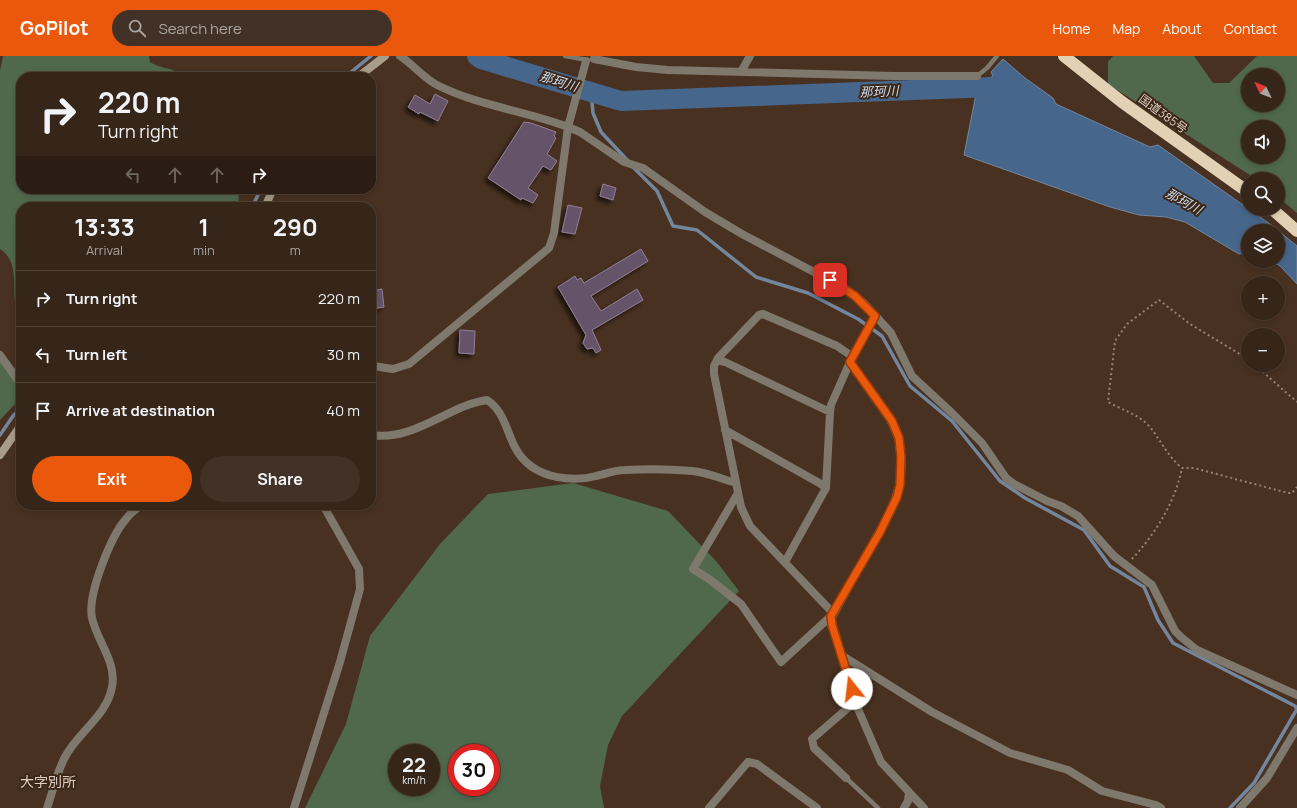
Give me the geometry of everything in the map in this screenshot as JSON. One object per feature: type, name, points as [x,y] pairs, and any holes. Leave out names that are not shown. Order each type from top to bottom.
[{"type":"highway","name":"国道385号","points":[[1064,56],[1128,106],[1241,187]]},
{"type":"highway","points":[[1280,216],[1297,231]]},
{"type":"street","points":[[364,72],[385,56]]},
{"type":"street","points":[[400,56],[412,63],[424,76],[438,85],[459,94],[500,108],[569,124],[624,162],[643,168],[705,212],[742,234],[841,286],[864,303],[896,340],[912,376],[982,443],[1006,478],[1014,484],[1047,501],[1061,506],[1078,516],[1107,549],[1126,566],[1152,585],[1175,631],[1197,650],[1297,695]]},
{"type":"street","points":[[742,70],[750,56]]},
{"type":"street","points":[[376,366],[393,369],[410,364],[549,248],[554,233],[569,124],[590,61],[636,68],[742,70],[893,76],[977,76]]},
{"type":"street","points":[[738,493],[693,569],[722,588],[741,604],[781,662],[832,614],[883,526],[897,497],[900,485],[901,457],[899,438],[892,421],[851,360],[836,346],[762,314],[759,315],[717,360],[714,366],[714,374],[741,507],[750,526],[832,614],[832,625],[856,701],[881,762],[924,808]]},
{"type":"street","points":[[784,562],[826,488],[831,405],[851,360],[875,316]]},
{"type":"street","points":[[0,355],[16,378]]},
{"type":"street","points":[[717,360],[725,362],[830,412]]},
{"type":"street","points":[[376,436],[388,437],[434,422],[473,403],[487,400],[494,404],[500,412],[508,436],[519,456],[536,470],[547,474],[581,479],[625,470],[693,471],[736,483]]},
{"type":"street","points":[[725,430],[822,484],[826,488]]},
{"type":"street","points":[[0,455],[16,432]]},
{"type":"street","points":[[47,808],[65,757],[78,737],[94,721],[106,704],[112,687],[112,668],[92,617],[93,599],[100,571],[112,540],[126,518],[136,510]]},
{"type":"street","points":[[294,808],[340,662],[360,588],[361,577],[359,569],[326,510]]},
{"type":"street","points":[[841,655],[932,712],[1010,753],[1068,770],[1102,791],[1156,805],[1161,808]]},
{"type":"street","points":[[846,778],[814,748],[812,739],[856,701]]},
{"type":"street","points":[[1240,808],[1267,778],[1297,728]]},
{"type":"street","points":[[710,808],[748,762],[757,764],[818,808]]},
{"type":"street","points":[[904,808],[909,796],[906,789]]},
{"type":"lane","points":[[565,56],[590,61]]},
{"type":"lane","points":[[977,76],[987,68],[997,56]]},
{"type":"lane","points":[[846,778],[878,808]]},
{"type":"path","points":[[1241,355],[1190,324],[1159,300],[1132,319],[1115,341],[1108,402],[1136,415],[1143,420],[1169,456],[1182,468],[1200,470],[1288,493],[1292,493],[1297,487]]},
{"type":"path","points":[[1263,372],[1297,402]]},
{"type":"path","points":[[1126,566],[1145,544],[1159,523],[1175,495],[1182,468]]},
{"type":"green space","points":[[3,56],[149,56],[150,62],[177,72],[16,72],[16,194],[239,194],[238,202],[16,202],[16,308],[14,272],[10,260],[0,249],[0,71]]},
{"type":"green space","points":[[1113,56],[1194,56],[1213,83],[1229,83],[1241,71],[1241,112],[1285,112],[1285,68],[1245,68],[1257,56],[1297,56],[1297,213],[1285,203],[1285,172],[1245,172],[1108,84],[1108,62]]},
{"type":"green space","points":[[0,354],[9,361],[16,370],[16,400],[15,404],[0,420]]},
{"type":"green space","points":[[573,483],[668,511],[716,561],[739,591],[622,716],[608,745],[600,786],[604,808],[305,808],[346,724],[370,636],[440,544],[488,494]]},
{"type":"water","points":[[1003,59],[1025,78],[1053,98],[1056,104],[1150,147],[1158,145],[1241,204],[1241,216],[1259,216],[1270,224],[1241,224],[1241,254],[1239,254],[1185,222],[1166,217],[1139,215],[1110,207],[964,155],[978,84],[981,84],[993,76],[991,72]]},
{"type":"water","points":[[1285,236],[1297,246],[1297,284],[1282,268],[1285,268]]},
{"type":"building","points":[[435,94],[448,101],[438,121],[420,112],[419,114],[408,107],[415,95],[430,104]]},
{"type":"building","points":[[524,122],[556,132],[554,136],[556,138],[547,154],[557,161],[551,170],[543,166],[528,188],[538,195],[533,203],[522,198],[521,200],[488,178]]},
{"type":"building","points":[[603,184],[616,188],[613,200],[600,196]]},
{"type":"building","points":[[568,205],[582,208],[575,234],[562,232]]},
{"type":"building","points":[[641,249],[648,261],[591,296],[601,311],[637,289],[643,300],[592,330],[601,350],[596,353],[593,348],[587,349],[583,343],[586,335],[558,287],[575,276],[577,280],[581,278],[584,283]]},
{"type":"building","points":[[382,289],[384,307],[376,308],[376,290]]},
{"type":"building","points":[[460,330],[475,331],[474,354],[459,353]]},
{"type":"waterway","points":[[351,72],[371,56]]},
{"type":"waterway","name":"那珂川","points":[[477,56],[481,59],[621,101],[993,87],[1003,93]]},
{"type":"waterway","points":[[591,92],[593,113],[601,132],[629,162]]},
{"type":"waterway","points":[[633,167],[657,191],[673,226],[697,230],[756,277],[808,293],[858,319],[882,336],[910,386],[952,421],[1000,481],[1025,498],[1084,530],[1110,566],[1144,587],[1158,620],[1173,643],[1295,706],[1297,709],[1254,783],[1230,808]]},
{"type":"waterway","points":[[254,202],[258,194]]},
{"type":"waterway","points":[[0,435],[16,413]]},
{"type":"district","name":"大字別所","points":[[48,782]]},
{"type":"route","points":[[830,280],[848,290],[864,303],[875,316],[850,362],[888,413],[899,438],[901,457],[900,485],[897,497],[874,543],[831,616],[838,648],[845,664],[852,689]]}]
